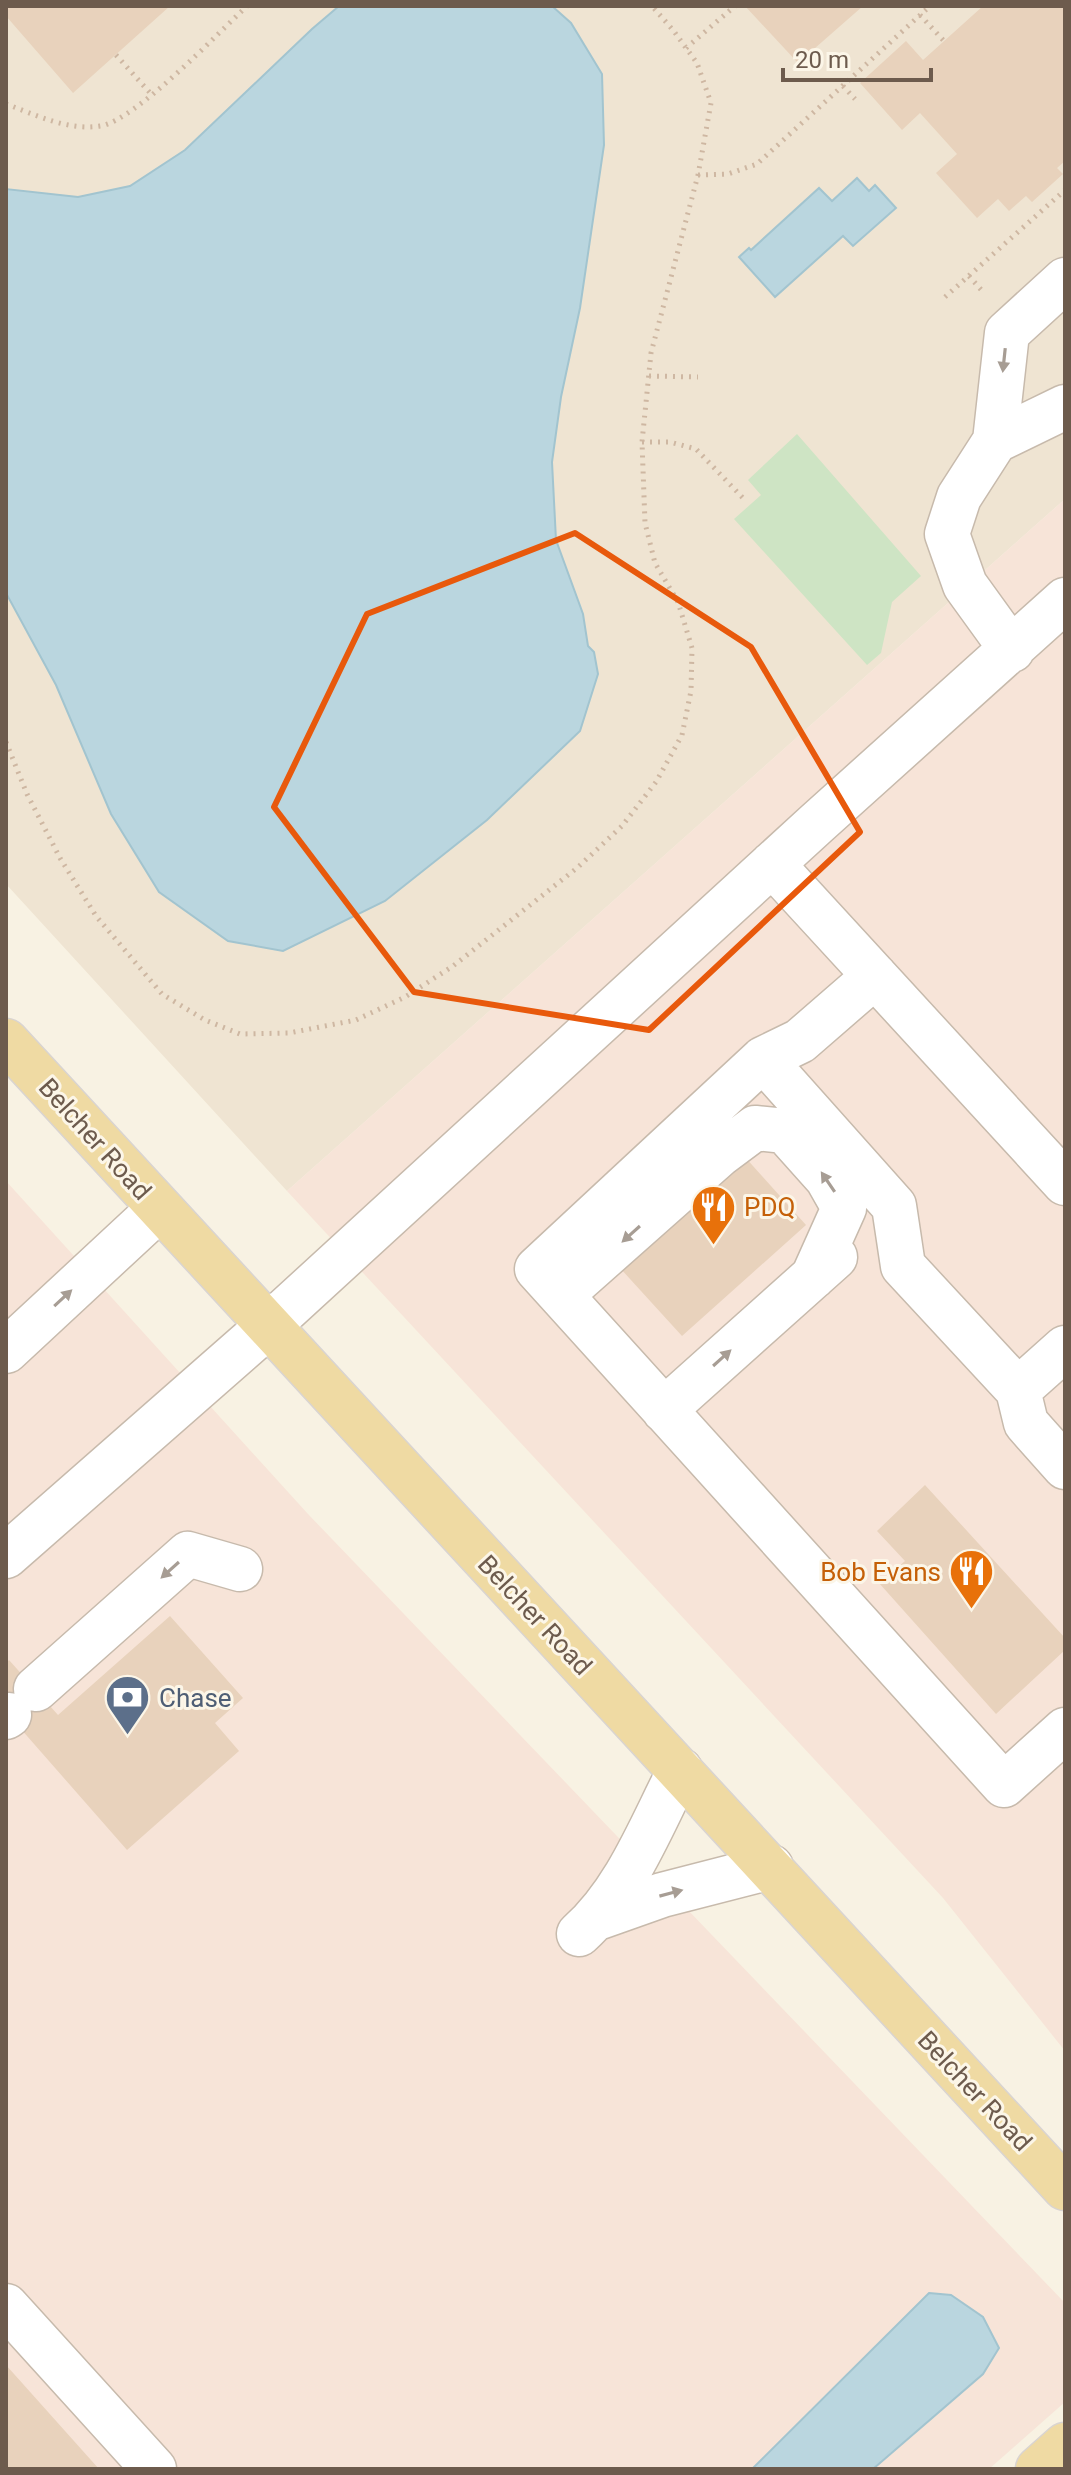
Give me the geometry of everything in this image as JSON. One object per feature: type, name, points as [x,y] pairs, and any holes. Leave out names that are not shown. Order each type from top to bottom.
[{"type":"main road","name":"Belcher Road","points":[[6,1041],[1065,2188]]},
{"type":"main road","points":[[1038,2469],[1065,2445]]},
{"type":"street","points":[[1012,650],[965,585],[947,534],[959,497],[995,441],[1007,333],[1065,280]]},
{"type":"street","points":[[995,441],[1065,407]]},
{"type":"street","points":[[6,1556],[267,1327],[1065,600]]},
{"type":"street","points":[[772,864],[1065,1183]]},
{"type":"street","points":[[875,976],[800,1041],[763,1059],[537,1269],[1004,1785],[1065,1730]]},
{"type":"street","points":[[763,1059],[894,1206],[903,1266],[1018,1390],[1026,1423],[1065,1467]]},
{"type":"street","points":[[561,1295],[719,1155],[755,1128],[785,1131],[827,1178],[844,1208],[813,1277]]},
{"type":"street","points":[[664,1410],[894,1206]]},
{"type":"street","points":[[6,1351],[159,1209]]},
{"type":"street","points":[[1018,1390],[1065,1348]]},
{"type":"street","points":[[17,1707],[188,1554],[240,1569]]},
{"type":"street","points":[[680,1770],[628,1871],[588,1926],[662,1895],[771,1867]]},
{"type":"street","points":[[6,2306],[154,2469]]},
{"type":"path","points":[[6,104],[67,126],[103,126],[152,95],[247,6]]},
{"type":"path","points":[[6,742],[27,794],[60,858],[96,916],[162,994],[205,1020],[240,1034],[289,1033],[356,1020],[393,1003],[453,966],[577,868],[622,826],[656,782],[682,735],[691,691],[692,648],[678,602],[655,563],[645,523],[642,442],[651,353],[698,175],[711,103],[697,63],[652,6]]},
{"type":"path","points":[[686,48],[735,6]]},
{"type":"path","points":[[698,175],[728,174],[757,164],[930,6]]},
{"type":"path","points":[[920,15],[944,41]]},
{"type":"path","points":[[116,55],[152,95]]},
{"type":"path","points":[[843,86],[855,99]]},
{"type":"path","points":[[945,297],[971,278],[1065,190]]},
{"type":"path","points":[[649,376],[698,377]]},
{"type":"path","points":[[642,442],[670,442],[696,449],[743,498]]},
{"type":"highlighted area","points":[[575,533],[751,647],[860,832],[649,1030],[414,992],[274,807],[367,614]]},
{"type":"shaded area","points":[[6,6],[339,6],[185,150],[130,186],[78,197],[6,189]]},
{"type":"shaded area","points":[[552,6],[1065,6],[1065,499],[287,1191],[6,884],[6,593],[56,685],[111,814],[159,892],[384,901],[487,820],[580,731],[588,646],[583,614],[556,540],[552,462],[604,145],[602,74],[571,24]]},
{"type":"shaded area","points":[[1065,499],[1065,2051],[943,1898],[287,1191]]},
{"type":"shaded area","points":[[6,1181],[308,1514],[1065,2303],[1065,2402],[989,2469],[6,2469]]},
{"type":"green space","points":[[797,434],[921,576],[892,602],[881,653],[867,665],[734,519],[761,495],[748,480]]},
{"type":"water","points":[[339,6],[552,6],[571,23],[602,74],[604,145],[580,308],[561,397],[552,462],[556,540],[583,614],[588,646],[594,652],[598,674],[580,731],[487,820],[385,901],[283,951],[228,941],[159,892],[111,814],[56,685],[6,593],[6,189],[78,197],[130,186],[185,150]]},
{"type":"water","points":[[857,178],[869,191],[875,185],[896,208],[853,246],[843,236],[775,297],[739,257],[749,248],[751,250],[819,188],[832,201]]},
{"type":"water","points":[[929,2293],[951,2295],[983,2317],[999,2348],[983,2374],[873,2469],[752,2469]]},
{"type":"building","points":[[6,6],[170,6],[73,93],[6,16]]},
{"type":"building","points":[[745,6],[863,6],[798,63]]},
{"type":"building","points":[[983,6],[1065,6],[1065,161],[1057,168],[1063,174],[1032,202],[1026,196],[1009,211],[998,199],[977,218],[936,173],[957,154],[920,113],[902,130],[860,83],[906,41],[923,60]]},
{"type":"building","name":"PDQ","points":[[744,1156],[806,1225],[682,1336],[620,1268]]},
{"type":"building","name":"Bob Evans","points":[[925,1485],[1065,1638],[1065,1650],[996,1714],[879,1583],[905,1561],[877,1531]]},
{"type":"building","name":"Chase","points":[[170,1616],[243,1698],[215,1723],[239,1751],[127,1850],[6,1712],[6,1663],[9,1660],[58,1715]]},
{"type":"building","points":[[6,2365],[99,2469],[6,2469]]},
{"type":"place","name":"PDQ","points":[[713,1246]]},
{"type":"place","name":"Bob Evans","points":[[972,1611]]},
{"type":"place","name":"Chase","points":[[128,1737]]}]
